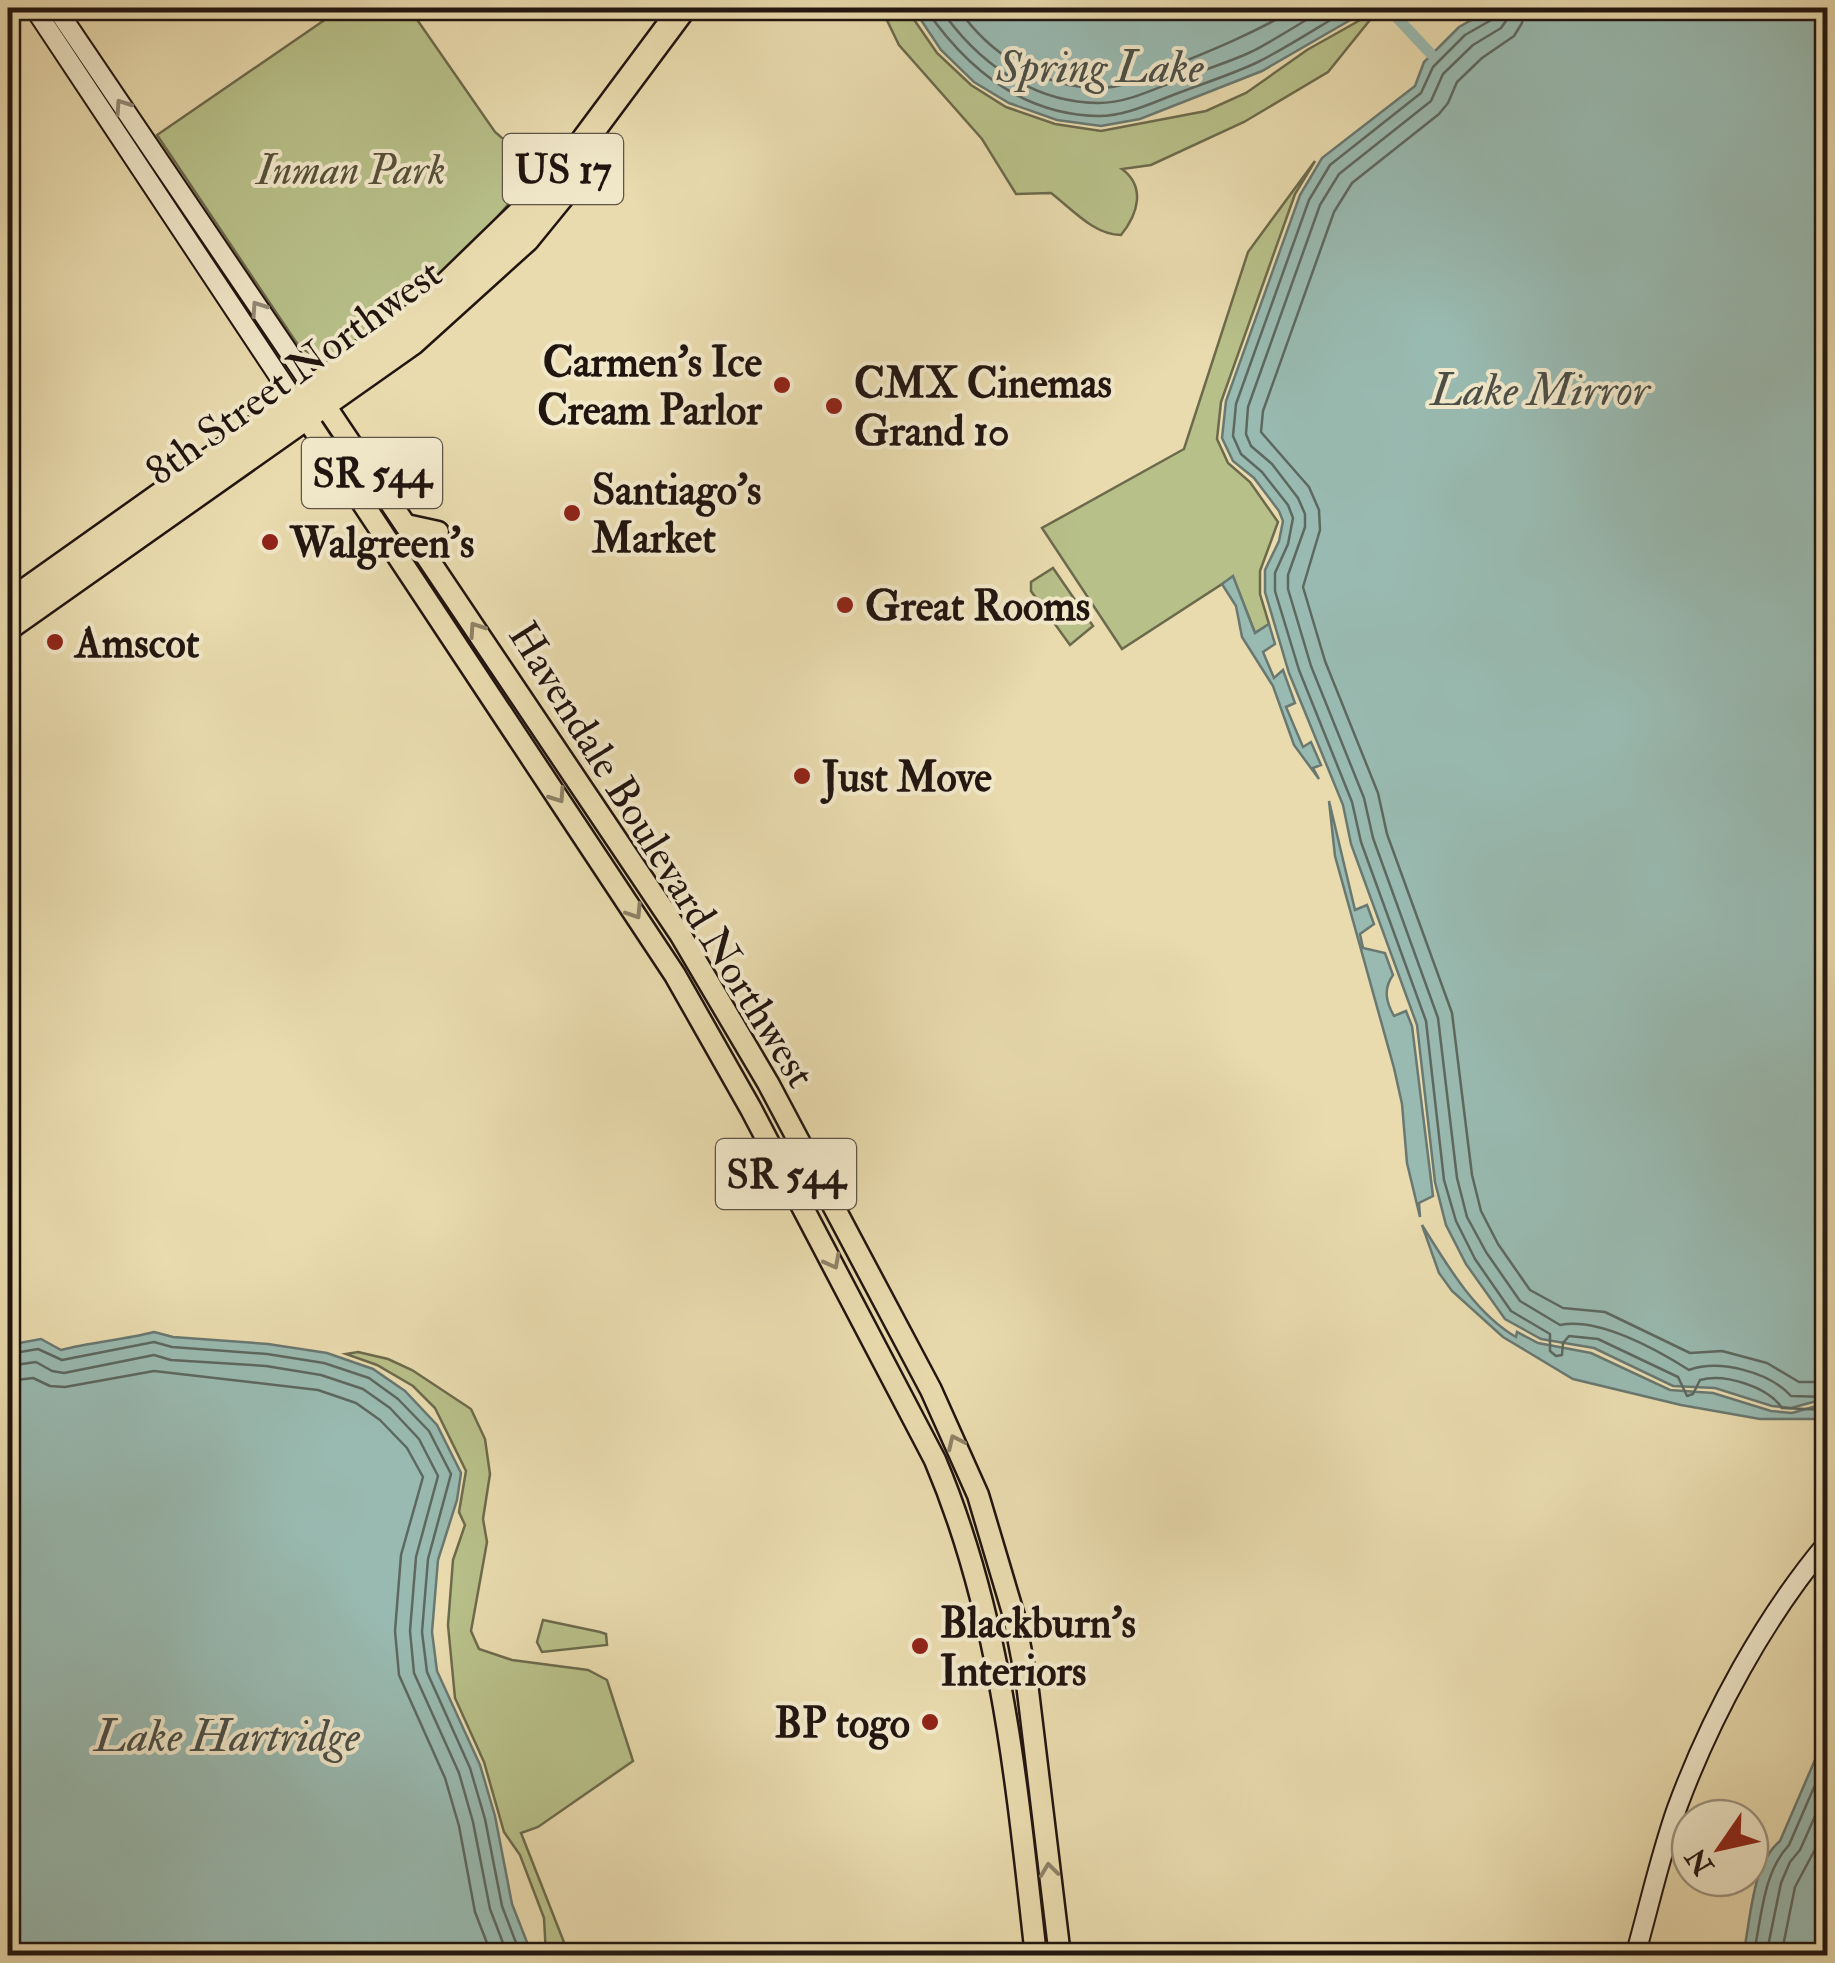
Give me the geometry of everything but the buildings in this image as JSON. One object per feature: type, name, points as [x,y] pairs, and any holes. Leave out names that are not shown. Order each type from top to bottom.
[{"type":"highway","name":"8th Street Northwest","points":[[8,627],[310,403],[418,313],[554,180],[683,8]]},
{"type":"highway","name":"8th Street Northwest","points":[[8,604],[65,561],[412,342],[508,258],[549,214],[632,100],[657,46]]},
{"type":"highway","points":[[508,258],[510,240],[554,180]]},
{"type":"highway","points":[[8,616],[65,561]]},
{"type":"main road","name":"SR 544","points":[[34,8],[310,403]]},
{"type":"main road","name":"SR 544","points":[[56,8],[310,403]]},
{"type":"main road","name":"Havendale Boulevard Northwest","points":[[310,403],[406,525],[680,934],[768,1083],[931,1390],[971,1476],[1014,1616],[1027,1683],[1060,1956]]},
{"type":"main road","name":"Havendale Boulevard Northwest","points":[[310,403],[487,691],[675,975],[740,1088],[907,1403],[957,1512],[981,1589],[1001,1685],[1036,1956]]},
{"type":"main road","points":[[487,691],[508,676]]},
{"type":"main road","points":[[581,831],[602,816]]},
{"type":"main road","points":[[720,1053],[756,1082],[768,1083]]},
{"type":"main road","points":[[740,1088],[763,1100],[804,1150]]},
{"type":"main road","points":[[957,1512],[978,1545],[998,1600],[1014,1616]]},
{"type":"main road","points":[[1635,1956],[1654,1884],[1696,1760],[1768,1625],[1828,1542]]},
{"type":"green space","name":"Inman Park","points":[[342,8],[409,8],[495,132],[537,168],[500,214],[439,277],[352,348],[326,357],[312,354],[296,342],[157,135]]},
{"type":"green space","points":[[881,8],[906,8],[937,53],[971,85],[1006,107],[1055,124],[1101,131],[1206,111],[1246,93],[1307,50],[1378,10],[1328,72],[1244,122],[1151,165],[1122,169],[1134,184],[1137,201],[1121,235],[1093,226],[1051,193],[1016,194],[982,139],[899,45]]},
{"type":"green space","points":[[1315,161],[1295,194],[1221,402],[1217,439],[1228,463],[1250,482],[1278,522],[1260,571],[1260,594],[1269,624],[1255,633],[1233,577],[1122,649],[1042,528],[1184,449],[1248,252]]},
{"type":"green space","points":[[1053,568],[1093,626],[1070,645],[1031,591],[1031,582]]},
{"type":"green space","points":[[358,1352],[412,1370],[471,1409],[485,1439],[490,1474],[483,1519],[487,1542],[471,1631],[479,1649],[512,1660],[588,1670],[607,1680],[633,1761],[538,1827],[521,1833],[569,1955],[546,1955],[544,1918],[520,1855],[504,1832],[484,1762],[455,1698],[448,1625],[453,1560],[465,1525],[459,1512],[466,1471],[435,1408],[413,1386],[377,1365],[346,1354]]},
{"type":"green space","points":[[543,1620],[606,1634],[607,1645],[542,1652],[537,1642]]},
{"type":"water","name":"Spring Lake","points":[[913,8],[1371,8],[1262,71],[1140,119],[1101,126],[1057,120],[1009,103],[974,82],[941,50]]},
{"type":"water","name":"Lake Mirror","points":[[1493,8],[1827,8],[1828,1398],[1791,1408],[1715,1388],[1673,1386],[1594,1348],[1541,1339],[1505,1319],[1466,1264],[1446,1225],[1435,1182],[1417,1025],[1351,844],[1343,805],[1289,673],[1265,592],[1265,570],[1279,541],[1283,521],[1254,478],[1233,461],[1222,438],[1226,401],[1300,195],[1322,158],[1415,86],[1424,62],[1459,27]]},
{"type":"water","points":[[1233,576],[1255,633],[1269,624],[1275,644],[1263,652],[1274,678],[1283,670],[1295,703],[1286,707],[1303,747],[1311,742],[1321,765],[1313,768],[1319,779],[1294,745],[1273,686],[1242,637],[1236,606],[1222,584]]},
{"type":"water","points":[[1329,801],[1355,910],[1367,905],[1374,924],[1360,934],[1363,948],[1385,953],[1393,975],[1387,990],[1389,1006],[1394,1016],[1406,1011],[1412,1026],[1433,1196],[1419,1203],[1420,1217],[1407,1163],[1402,1104],[1335,856]]},
{"type":"water","points":[[1422,1225],[1475,1302],[1516,1337],[1517,1332],[1538,1343],[1591,1353],[1670,1390],[1713,1393],[1771,1411],[1792,1413],[1827,1403],[1827,1419],[1760,1419],[1573,1379],[1503,1337],[1452,1291],[1439,1273]]},
{"type":"water","name":"Lake Hartridge","points":[[154,1332],[327,1353],[373,1369],[405,1391],[437,1425],[461,1473],[457,1500],[438,1560],[432,1632],[437,1671],[480,1765],[495,1816],[512,1904],[532,1955],[8,1955],[8,1345],[41,1339],[61,1350]]},
{"type":"water","points":[[1827,1732],[1827,1955],[1743,1955],[1753,1898],[1770,1898],[1770,1851],[1780,1841]]},
{"type":"waterway","points":[[1388,8],[1431,54]]},
{"type":"place","name":"Carmen's Ice Cream Parlor","points":[[782,385]]},
{"type":"place","name":"CMX Cinemas Grand 10","points":[[834,406]]},
{"type":"place","name":"Santiago's Market","points":[[572,513]]},
{"type":"place","name":"Walgreen's","points":[[270,542]]},
{"type":"place","name":"Great Rooms","points":[[845,605]]},
{"type":"place","name":"Amscot","points":[[55,642]]},
{"type":"place","name":"Just Move","points":[[802,776]]},
{"type":"place","name":"Blackburn's Interiors","points":[[920,1646]]},
{"type":"place","name":"BP togo","points":[[930,1722]]}]
